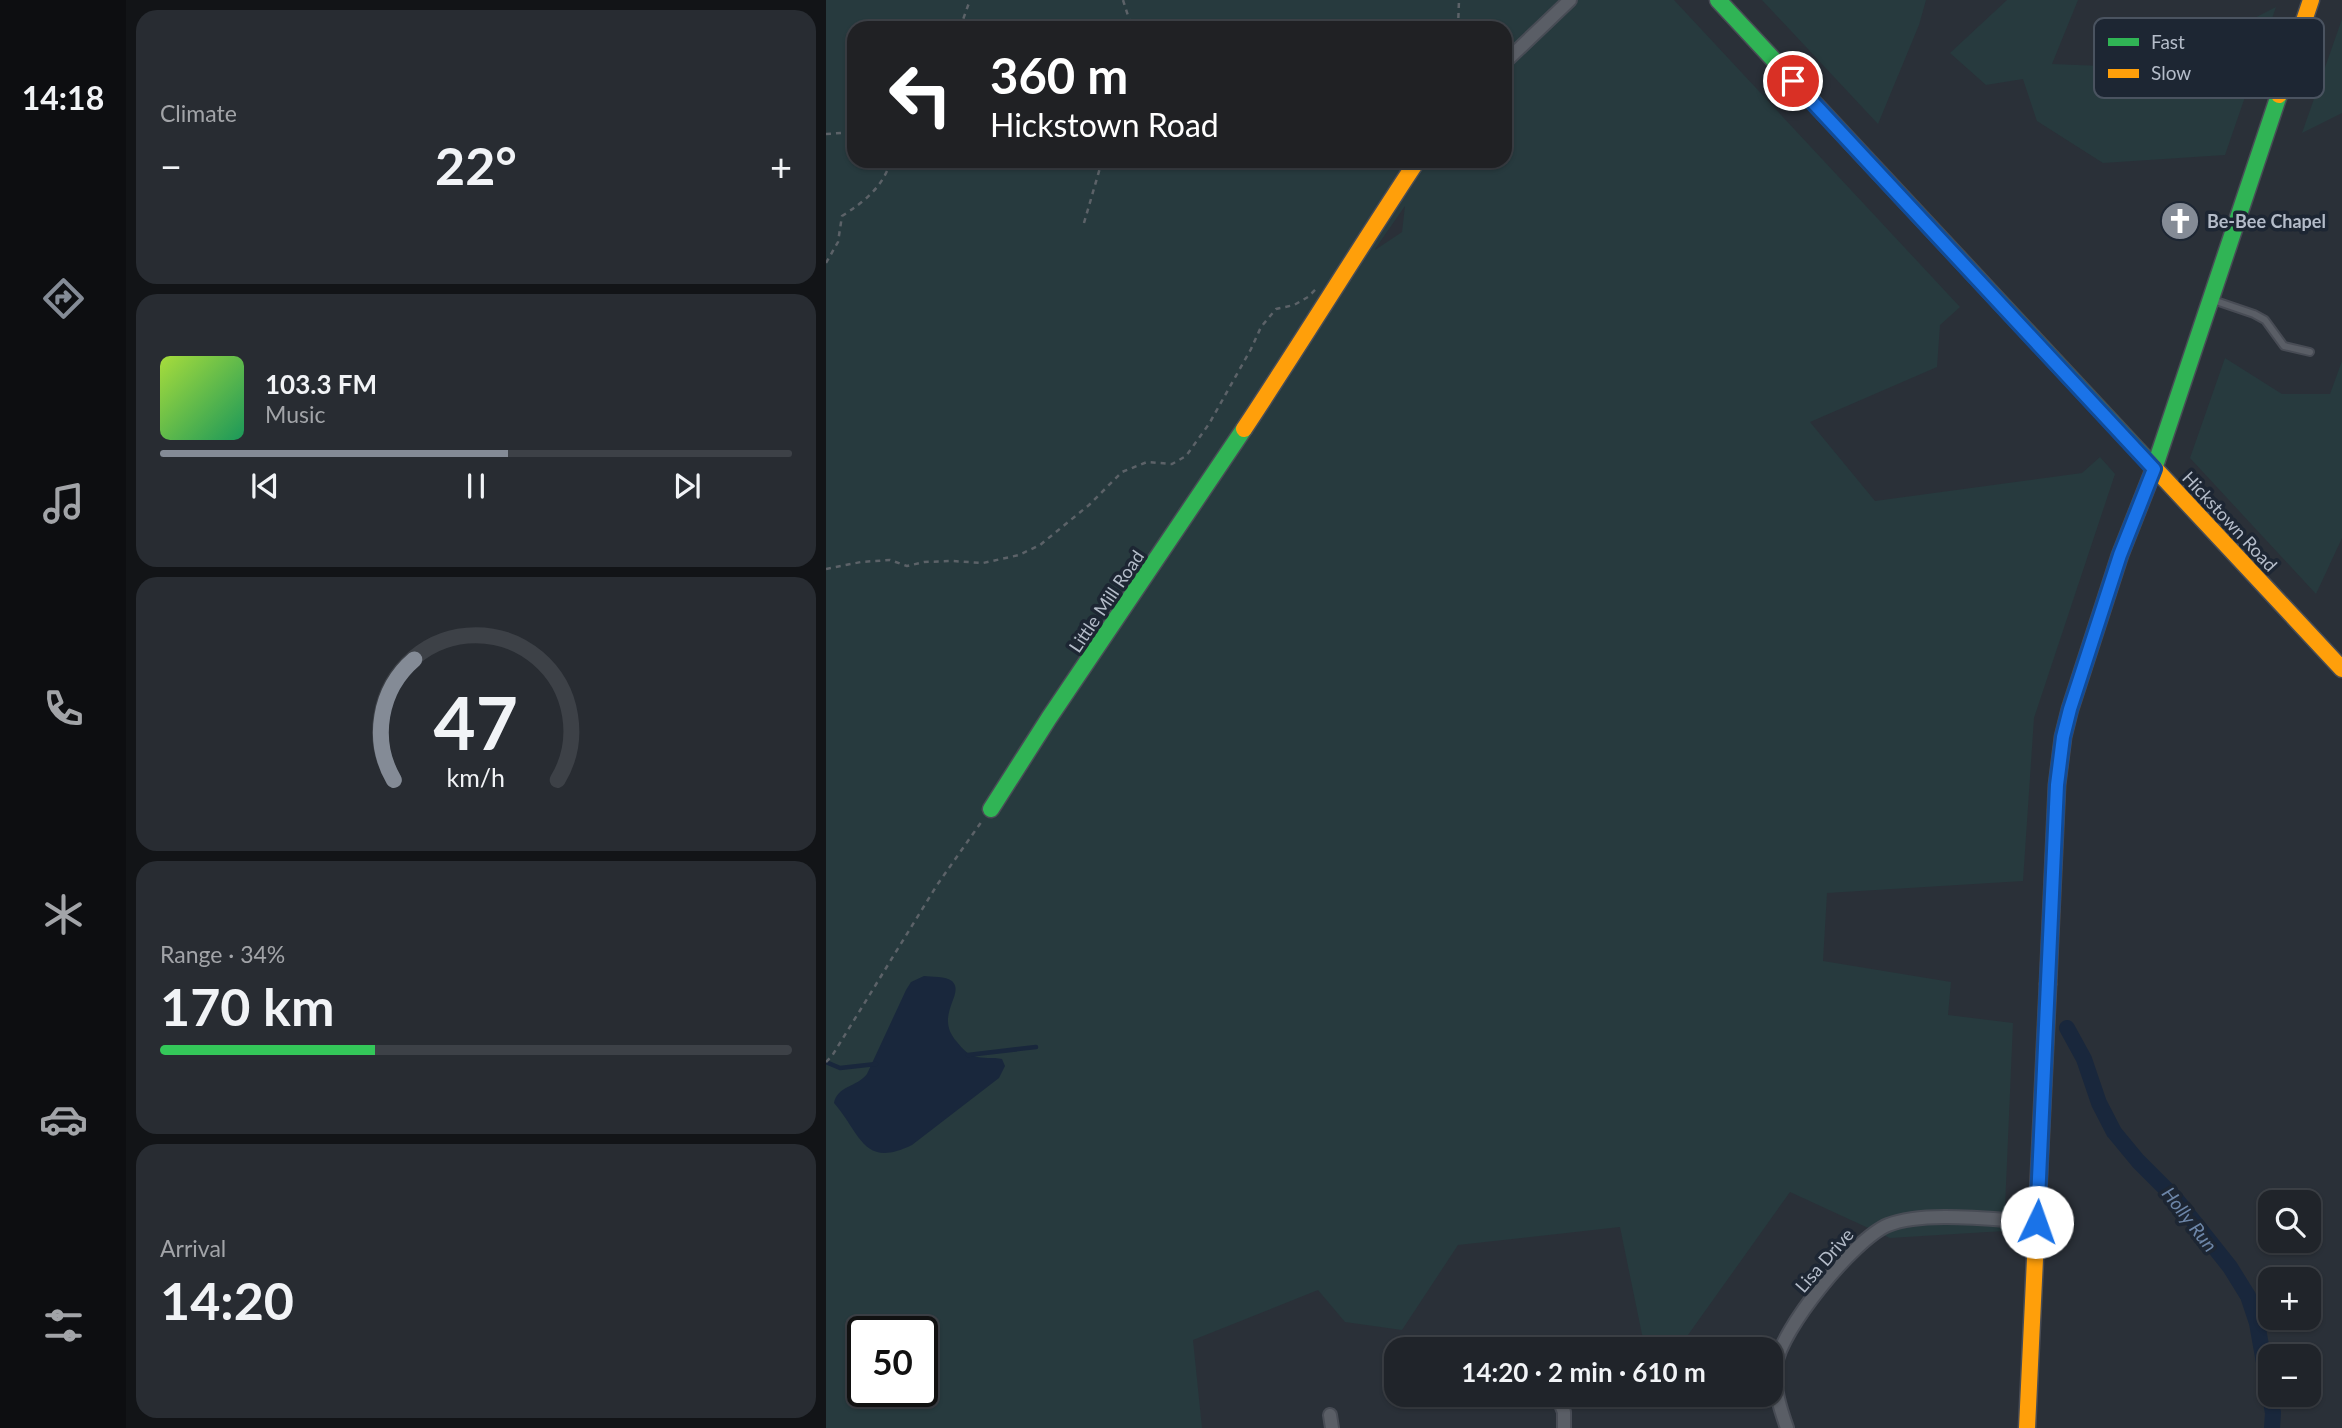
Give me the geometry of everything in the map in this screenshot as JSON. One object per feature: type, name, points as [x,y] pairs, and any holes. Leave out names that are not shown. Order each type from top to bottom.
[{"type":"street","points":[[1512,55],[1570,0]]},
{"type":"street","name":"Hickstown Road","points":[[1717,0],[2342,669]]},
{"type":"street","points":[[2305,18],[2311,0]]},
{"type":"street","points":[[2027,1428],[2057,785],[2063,737],[2120,555],[2154,469],[2279,98]]},
{"type":"street","name":"Little Mill Road","points":[[991,809],[1048,718],[1123,611],[1330,299],[1377,220],[1412,168]]},
{"type":"street","name":"Lisa Drive","points":[[1787,1428],[1775,1384],[1776,1363],[1782,1344],[1815,1294],[1849,1254],[1868,1237],[1888,1225],[1916,1220],[1952,1218],[2037,1222]]},
{"type":"street","points":[[1562,1407],[1564,1428]]},
{"type":"lane","points":[[2211,299],[2254,314],[2265,320],[2284,346],[2310,352]]},
{"type":"path","points":[[962,21],[970,0]]},
{"type":"path","points":[[1123,0],[1130,21]]},
{"type":"path","points":[[1458,21],[1459,0]]},
{"type":"path","points":[[826,134],[847,132]]},
{"type":"path","points":[[826,263],[838,242],[842,216],[869,199],[889,168]]},
{"type":"path","points":[[1084,223],[1100,168]]},
{"type":"path","points":[[826,569],[890,560],[907,566],[938,561],[983,563],[1019,555],[1040,545],[1089,505],[1122,472],[1147,462],[1172,464],[1186,456],[1209,425],[1261,327],[1276,309],[1294,305],[1308,297],[1322,283]]},
{"type":"path","points":[[826,1062],[937,885],[991,809]]},
{"type":"green space","points":[[826,0],[1674,0],[1960,307],[1940,325],[1937,367],[1810,422],[1875,501],[2082,473],[2100,457],[2115,474],[2034,718],[2023,881],[1827,893],[1823,961],[1951,982],[1948,1015],[2013,1023],[2004,1231],[1890,1238],[1790,1192],[1687,1337],[1643,1337],[1620,1227],[1458,1245],[1402,1330],[1345,1322],[1318,1290],[1193,1340],[1202,1428],[826,1428]],"holes":[[[1405,206],[1402,232],[1375,250]]]},
{"type":"green space","points":[[1762,0],[1926,0],[1919,25],[1878,124]]},
{"type":"green space","points":[[2007,0],[2078,0],[2052,64],[2094,66],[2094,98],[2245,98],[2225,155],[2103,163],[2037,121],[2023,79],[1986,85],[1950,53]]},
{"type":"green space","points":[[2276,7],[2272,18],[2254,18]]},
{"type":"green space","points":[[2342,19],[2342,113],[2302,133],[2314,98],[2324,98],[2324,70]]},
{"type":"green space","points":[[2225,358],[2282,394],[2330,394],[2342,361],[2342,538],[2316,594],[2190,458]]},
{"type":"water","points":[[924,976],[946,978],[955,986],[948,1023],[950,1032],[961,1046],[974,1056],[1002,1059],[1005,1066],[999,1078],[912,1145],[883,1153],[865,1145],[834,1103],[839,1093],[867,1074],[906,990],[911,982]]},
{"type":"waterway","name":"Holly Run","points":[[2067,1028],[2084,1059],[2099,1103],[2114,1132],[2176,1199],[2230,1267],[2248,1296],[2257,1323],[2273,1413],[2272,1428]]},
{"type":"waterway","points":[[968,1055],[1036,1047]]},
{"type":"waterway","points":[[826,1062],[840,1068],[876,1064]]},
{"type":"traffic: fast","points":[[1718,0],[2147,460]]},
{"type":"traffic: fast","points":[[2048,984],[2057,785],[2063,737],[2070,709],[2120,555],[2154,469],[2278,98]]},
{"type":"traffic: fast","points":[[991,809],[1049,718],[1244,429]]},
{"type":"traffic: slow","points":[[2305,18],[2311,0]]},
{"type":"traffic: slow","points":[[1244,429],[1412,168]]},
{"type":"traffic: slow","points":[[2147,460],[2342,669]]},
{"type":"traffic: slow","points":[[2027,1428],[2048,984]]},
{"type":"place","name":"Be-Bee Chapel","points":[[2180,221]]},
{"type":"route","points":[[1793,81],[2154,469],[2120,555],[2063,737],[2057,785],[2037,1222]]}]
